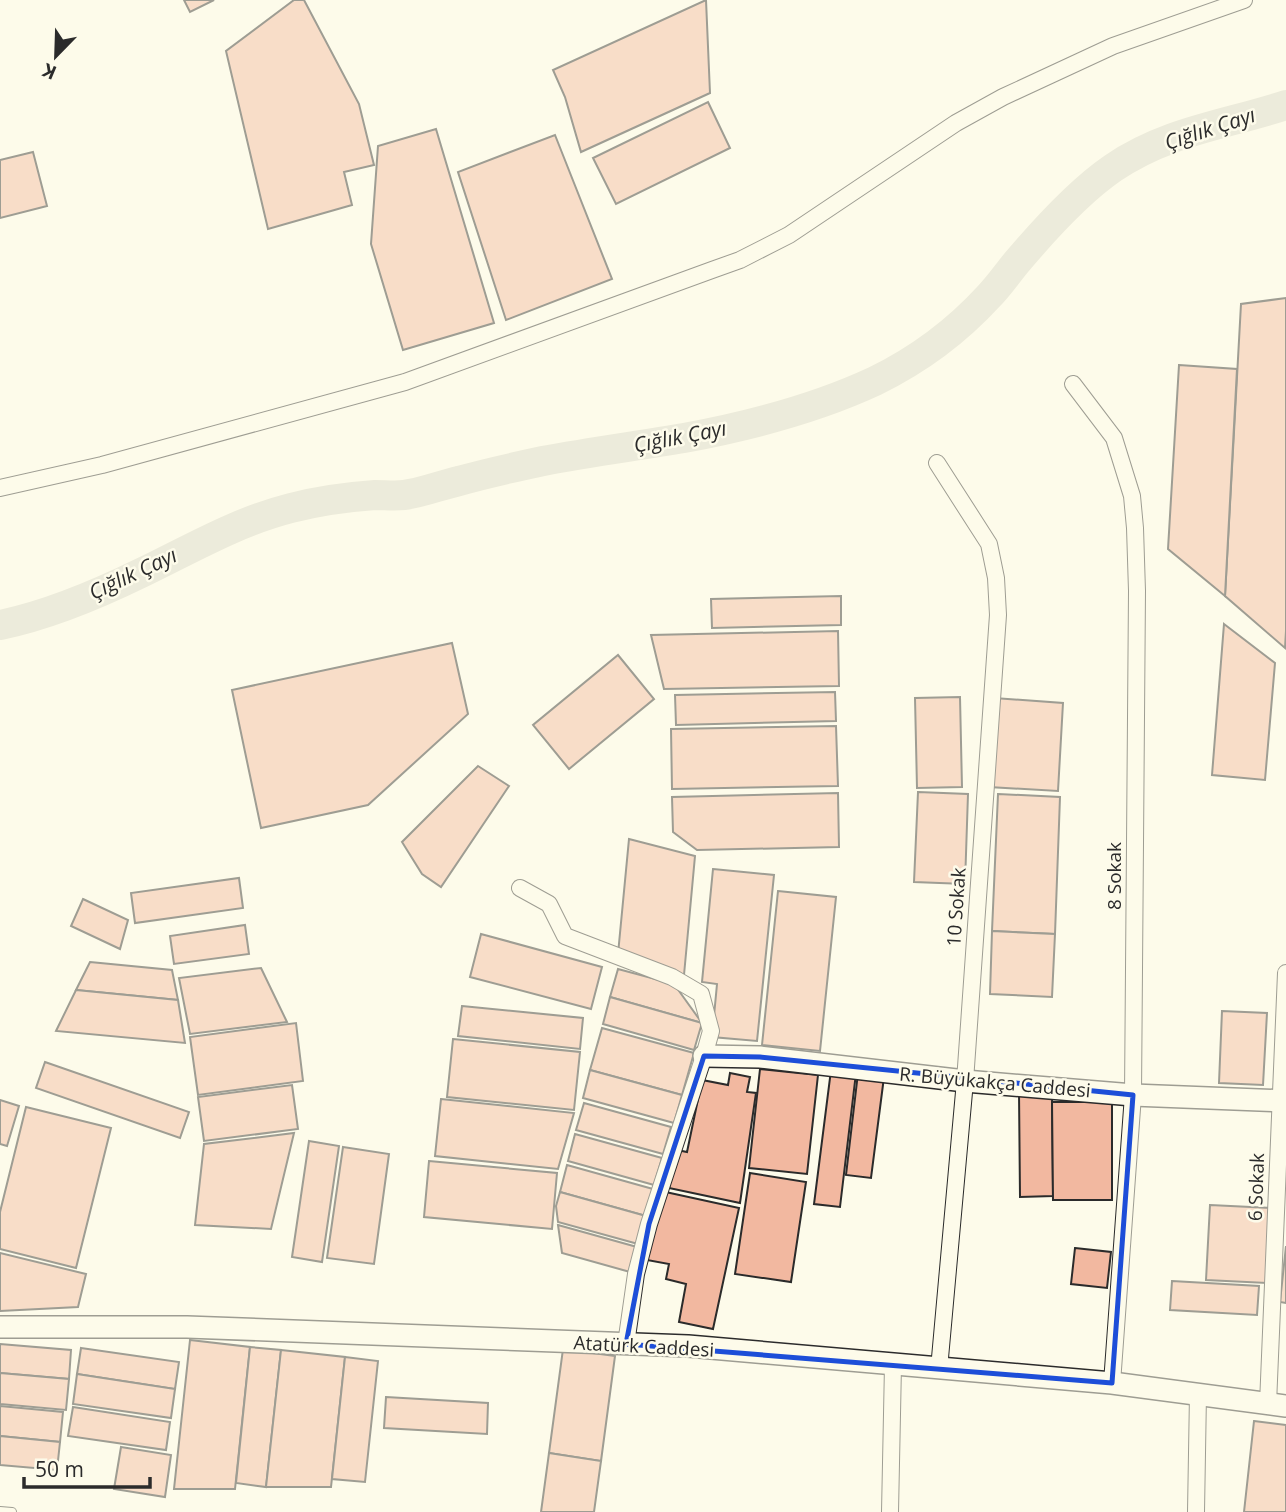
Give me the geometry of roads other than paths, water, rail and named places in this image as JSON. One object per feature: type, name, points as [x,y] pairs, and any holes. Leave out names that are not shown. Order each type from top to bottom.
[{"type":"street","points":[[0,488],[102,465],[405,382],[722,267],[789,235],[956,123],[1003,97],[1113,46],[1244,0]]},
{"type":"street","name":"8 Sokak","points":[[1073,384],[1114,438],[1132,496],[1135,528],[1137,606],[1133,1095],[1112,1384]]},
{"type":"street","name":"10 Sokak","points":[[937,463],[989,544],[996,578],[998,615],[965,1081],[939,1369]]},
{"type":"street","points":[[520,888],[549,904],[565,936],[671,977],[701,994],[711,1031],[649,1224],[636,1274],[626,1344]]},
{"type":"street","name":"6 Sokak","points":[[1277,1405],[1286,973]]},
{"type":"street","name":"R. Büyükakça Caddesi","points":[[704,1056],[760,1057],[965,1081],[1133,1095],[1283,1102]]},
{"type":"street","name":"Atatürk Caddesi","points":[[0,1327],[187,1327],[688,1346],[1112,1384],[1277,1405]]},
{"type":"street","points":[[890,1512],[892,1364]]},
{"type":"street","points":[[1196,1512],[1198,1394]]},
{"type":"lane","points":[[0,1511],[12,1512]]},
{"type":"waterway","name":"Çığlık Çayı","points":[[0,625],[36,616],[90,596],[233,528],[291,508],[354,497],[411,494],[543,461],[708,433],[781,416],[852,391],[906,364],[950,333],[993,292],[1062,212],[1113,168],[1133,155],[1175,137],[1286,105]]}]
